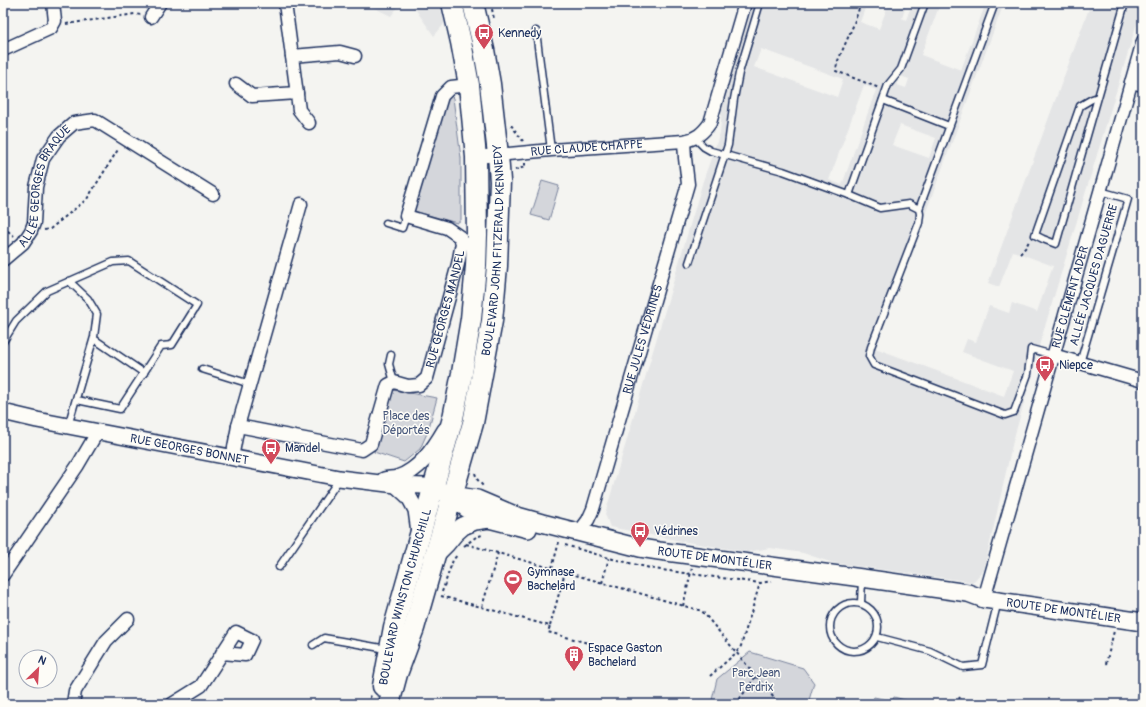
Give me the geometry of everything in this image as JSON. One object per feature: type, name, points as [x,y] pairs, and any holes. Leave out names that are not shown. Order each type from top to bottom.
[{"type":"main road","name":"BOULEVARD JOHN FITZERALD KENNEDY","points":[[429,487],[453,418],[471,319],[467,265],[476,157],[469,85],[452,3]]},
{"type":"main road","name":"BOULEVARD JOHN FITZERALD KENNEDY","points":[[452,495],[473,423],[492,321],[497,266],[500,181],[498,155],[490,84],[473,3]]},
{"type":"main road","name":"ROUTE DE MONTÉLIER","points":[[429,487],[452,495],[477,499],[517,516],[640,548],[862,589]]},
{"type":"main road","name":"BOULEVARD WINSTON CHURCHILL","points":[[378,704],[394,627],[420,538],[429,487]]},
{"type":"main road","name":"ROUTE DE MONTÉLIER","points":[[452,495],[466,508],[489,519],[657,560],[862,589],[968,593],[991,600],[1143,622]]},
{"type":"main road","name":"BOULEVARD WINSTON CHURCHILL","points":[[389,704],[414,628],[452,495]]},
{"type":"main road","name":"ROUTE DE MONTÉLIER","points":[[436,554],[463,526],[476,521],[489,519]]},
{"type":"street","points":[[3,50],[51,28],[55,21],[53,3]]},
{"type":"street","points":[[151,17],[160,3]]},
{"type":"street","points":[[285,3],[299,110],[309,123]]},
{"type":"street","points":[[690,139],[702,134],[710,123],[745,3]]},
{"type":"street","name":"RUE CLÉMENT ADER","points":[[991,600],[1053,355],[1143,41]]},
{"type":"street","points":[[292,56],[340,52],[355,56]]},
{"type":"street","points":[[1131,82],[1143,85]]},
{"type":"street","points":[[236,84],[252,96],[297,93]]},
{"type":"street","points":[[406,216],[442,96],[451,87],[469,85]]},
{"type":"street","name":"ALLÉE GEORGES BRAQUE","points":[[3,260],[23,243],[31,231],[34,223],[36,187],[43,159],[59,136],[74,123],[95,120],[213,194]]},
{"type":"street","name":"RUE CLAUDE CHAPPE","points":[[476,157],[690,139]]},
{"type":"street","name":"RUE JULES VÉDRINES","points":[[579,532],[588,520],[594,504],[688,184],[685,158],[690,139]]},
{"type":"street","points":[[232,458],[238,426],[301,204]]},
{"type":"street","name":"RUE GEORGES MANDEL","points":[[406,216],[469,236]]},
{"type":"street","name":"RUE GEORGES MANDEL","points":[[394,382],[408,386],[419,385],[427,378],[467,265]]},
{"type":"street","points":[[1053,355],[1143,381]]},
{"type":"street","points":[[238,426],[362,450],[371,444],[388,385],[394,382]]},
{"type":"street","name":"RUE GEORGES BONNET","points":[[6,414],[339,478],[376,482],[397,481],[429,487]]},
{"type":"street","points":[[420,538],[416,510],[409,497],[397,481],[418,466],[435,447],[453,418]]},
{"type":"street","points":[[3,575],[78,465],[98,431]]},
{"type":"street","points":[[73,704],[75,691],[106,641],[128,619]]},
{"type":"street","points":[[172,704],[201,686],[222,653]]},
{"type":"lane","points":[[689,263],[728,145],[739,73],[760,3]]},
{"type":"lane","points":[[849,195],[888,85],[901,69],[925,3]]},
{"type":"lane","points":[[995,3],[918,209],[920,214],[919,223],[871,347],[869,356],[874,365],[1005,415],[1014,412],[1028,374],[1031,349],[1053,355]]},
{"type":"lane","points":[[1098,97],[1080,106],[1035,235],[1043,240],[1056,244],[1125,3]]},
{"type":"lane","points":[[536,31],[552,150]]},
{"type":"lane","points":[[883,100],[949,126]]},
{"type":"lane","points":[[690,139],[711,151],[783,171],[880,208],[909,204],[918,209]]},
{"type":"lane","name":"ALLÉE JACQUES DAGUERRE","points":[[1080,363],[1128,198],[1100,191]]},
{"type":"lane","points":[[386,223],[402,228],[406,216]]},
{"type":"lane","points":[[3,342],[16,321],[47,291],[113,262],[129,261],[197,306],[172,345],[161,346],[120,409],[76,400]]},
{"type":"lane","points":[[68,426],[94,339],[97,314],[88,299],[69,281]]},
{"type":"lane","points":[[94,339],[144,372]]},
{"type":"lane","points":[[391,355],[389,364],[394,382]]},
{"type":"lane","points":[[202,369],[250,384]]},
{"type":"lane","points":[[279,567],[339,478]]},
{"type":"lane","points":[[862,589],[870,608],[877,616],[879,627],[877,637],[870,647],[858,652],[846,650],[835,643],[830,632],[831,620],[837,609],[848,603],[862,589]]},
{"type":"lane","points":[[877,637],[930,651],[963,667],[982,665],[991,600]]},
{"type":"lane","points":[[313,645],[324,638],[390,649]]},
{"type":"path","points":[[860,3],[853,26],[837,63],[836,71],[886,91]]},
{"type":"path","points":[[55,21],[64,24],[135,14],[151,17]]},
{"type":"path","points":[[31,231],[50,229],[87,199],[125,139]]},
{"type":"path","points":[[1020,254],[1026,247],[1032,235],[1035,235]]},
{"type":"path","points":[[475,473],[477,479]]},
{"type":"path","points":[[438,602],[453,560],[466,544],[482,535]]},
{"type":"path","points":[[553,541],[654,569],[760,583],[774,581]]},
{"type":"path","points":[[466,544],[702,611],[779,704]]},
{"type":"path","points":[[482,607],[498,553]]},
{"type":"path","points":[[602,583],[610,558]]},
{"type":"path","points":[[565,572],[548,632],[588,643]]},
{"type":"path","points":[[683,606],[691,574]]},
{"type":"path","points":[[710,676],[741,646],[760,583]]},
{"type":"path","points":[[441,596],[550,626]]},
{"type":"path","points":[[1106,664],[1117,618]]},
{"type":"path","points":[[736,704],[756,676]]},
{"type":"path","points":[[956,704],[960,697]]},
{"type":"shaded area","points":[[367,3],[401,3],[391,16],[368,5]]},
{"type":"shaded area","points":[[411,3],[439,3],[445,23],[434,36]]},
{"type":"shaded area","points":[[751,3],[867,3],[860,22],[879,29],[889,3],[907,3],[902,18],[906,20],[910,9],[913,10],[916,3],[942,3],[940,4],[921,55],[961,70],[986,3],[1004,3],[875,348],[1004,396],[1013,371],[962,352],[967,339],[976,342],[989,306],[1009,313],[1012,303],[1037,312],[1053,266],[1013,251],[999,287],[988,283],[1091,3],[1143,3],[1036,356],[1013,441],[984,570],[973,582],[833,563],[803,553],[770,548],[747,552],[610,527],[605,514],[703,181],[720,133],[722,108]],"holes":[[[761,49],[843,79],[837,97],[754,67]],[[900,76],[909,79],[906,88],[897,85]],[[864,85],[876,90],[842,185],[829,180]],[[900,125],[936,138],[929,158],[892,145]]]},
{"type":"green space","points":[[451,96],[453,98],[461,158],[461,220],[457,223],[414,211],[445,100],[447,97]]},
{"type":"green space","points":[[542,181],[559,186],[549,220],[531,215]]},
{"type":"green space","name":"Place des Déportés","points":[[393,390],[437,398],[428,431],[420,449],[404,462],[374,452]]},
{"type":"green space","name":"Parc Jean Perdrix","points":[[750,652],[803,668],[814,683],[809,700],[826,704],[711,704],[717,679]]},
{"type":"green space","points":[[1143,678],[1143,704],[1136,704]]},
{"type":"green space","points":[[874,697],[892,701],[894,697],[912,702],[914,704],[871,704]]},
{"type":"place","name":"Kennedy","points":[[484,50]]},
{"type":"place","name":"Niepce","points":[[1045,382]]},
{"type":"place","name":"Mandel","points":[[271,465]]},
{"type":"place","name":"Védrines","points":[[640,548]]},
{"type":"place","name":"Gymnase Bachelard","points":[[513,596]]},
{"type":"place","name":"Espace Gaston Bachelard","points":[[574,672]]}]
